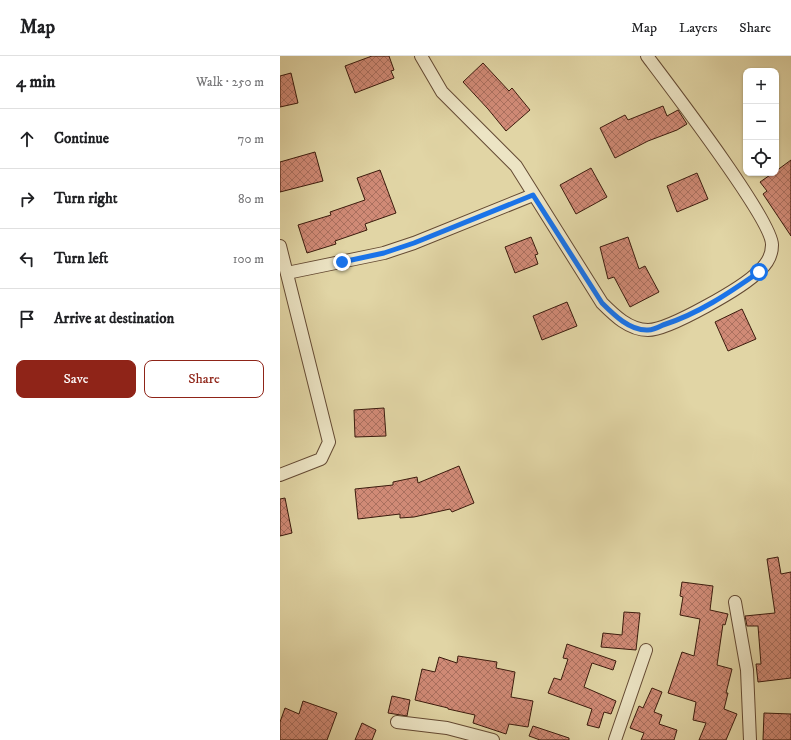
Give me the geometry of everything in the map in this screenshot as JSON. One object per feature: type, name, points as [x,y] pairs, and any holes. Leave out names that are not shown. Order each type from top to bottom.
[{"type":"street","points":[[421,56],[442,92],[516,166],[602,303],[614,315],[631,326],[648,330],[692,314],[736,288],[759,272],[770,258],[772,244],[766,227],[726,165],[647,56]]},
{"type":"street","points":[[287,273],[384,253],[414,243],[533,195]]},
{"type":"street","points":[[280,246],[329,442],[321,459],[280,475]]},
{"type":"street","points":[[735,602],[747,670],[750,740]]},
{"type":"street","points":[[615,740],[646,650]]},
{"type":"street","points":[[396,722],[447,728],[493,740]]},
{"type":"building","points":[[372,56],[389,56],[394,70],[391,71],[394,78],[355,93],[345,66]]},
{"type":"building","points":[[483,63],[509,91],[512,88],[530,110],[506,131],[463,82]]},
{"type":"building","points":[[291,73],[298,103],[280,107],[280,76]]},
{"type":"building","points":[[663,106],[667,116],[678,110],[687,124],[677,130],[648,141],[615,158],[600,128],[625,115],[628,120]]},
{"type":"building","points":[[315,152],[323,181],[280,192],[280,162]]},
{"type":"building","points":[[791,160],[791,236],[763,194],[767,191],[760,182],[769,176],[779,176],[779,169]]},
{"type":"building","points":[[591,168],[607,197],[576,214],[560,185]]},
{"type":"building","points":[[380,170],[396,213],[365,224],[367,230],[335,241],[336,244],[307,253],[298,225],[331,215],[330,212],[365,200],[357,178]]},
{"type":"building","points":[[697,173],[708,199],[677,212],[667,186]]},
{"type":"building","points":[[531,237],[538,254],[535,255],[538,264],[515,273],[505,247]]},
{"type":"building","points":[[628,237],[639,269],[645,266],[659,292],[630,307],[614,277],[608,279],[600,247]]},
{"type":"building","points":[[567,302],[577,326],[542,340],[533,316]]},
{"type":"building","points":[[742,309],[756,339],[728,351],[715,322]]},
{"type":"building","points":[[384,408],[386,436],[355,437],[354,410]]},
{"type":"building","points":[[459,466],[474,503],[452,512],[450,509],[414,517],[400,518],[400,514],[358,519],[355,489],[393,485],[393,482],[417,477],[418,483]]},
{"type":"building","points":[[285,498],[292,533],[280,536],[280,499]]},
{"type":"building","points":[[778,557],[781,574],[791,572],[791,678],[758,682],[756,664],[761,664],[758,626],[747,626],[745,616],[775,613],[767,559]]},
{"type":"building","points":[[682,582],[713,586],[710,610],[728,614],[725,625],[723,624],[717,665],[732,669],[724,709],[737,714],[726,740],[699,740],[706,723],[693,720],[696,702],[668,693],[682,652],[694,656],[700,619],[680,615],[683,597],[680,596]]},
{"type":"building","points":[[624,612],[640,613],[636,650],[601,647],[603,633],[622,635]]},
{"type":"building","points":[[567,644],[616,661],[613,670],[592,663],[584,687],[616,701],[611,714],[604,712],[599,728],[587,725],[592,709],[548,693],[554,678],[561,680],[568,659],[563,658]]},
{"type":"building","points":[[458,656],[497,662],[496,668],[515,672],[511,697],[533,701],[528,727],[509,724],[506,734],[473,723],[475,715],[415,700],[422,669],[435,672],[439,657],[457,663]]},
{"type":"building","points":[[652,688],[662,692],[654,712],[662,715],[659,724],[677,730],[674,740],[641,740],[644,733],[630,728],[639,706],[643,708]]},
{"type":"building","points":[[392,696],[410,700],[407,716],[388,713]]},
{"type":"building","points":[[303,701],[337,713],[327,740],[280,740],[280,722],[285,708],[299,714]]},
{"type":"building","points":[[764,713],[791,714],[791,740],[763,740]]},
{"type":"building","points":[[362,723],[376,730],[372,740],[355,740]]},
{"type":"building","points":[[533,726],[569,738],[569,740],[540,740],[529,736]]},
{"type":"route","points":[[342,262],[384,253],[414,243],[533,195],[602,303],[614,315],[631,326],[648,330],[671,323],[699,311],[759,272]]}]
